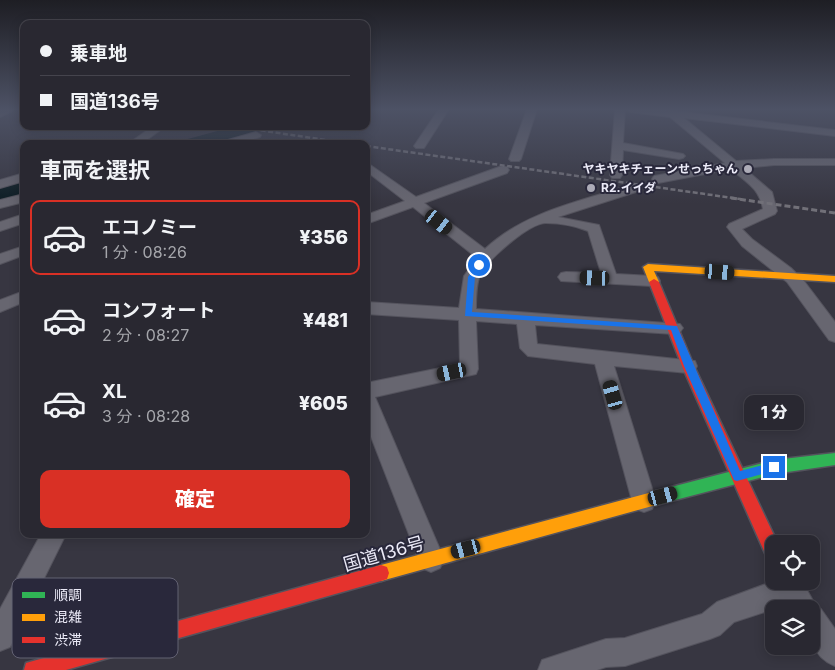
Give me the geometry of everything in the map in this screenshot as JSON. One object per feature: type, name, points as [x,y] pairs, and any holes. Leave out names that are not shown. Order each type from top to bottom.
[{"type":"main road","points":[[765,535],[688,366],[674,328],[652,281],[648,267],[793,278],[835,279]]},
{"type":"main road","name":"国道136号","points":[[178,631],[431,559],[737,476],[774,467],[835,459]]},
{"type":"main road","name":"国道136号","points":[[49,668],[84,658]]},
{"type":"street","points":[[420,146],[424,140]]},
{"type":"street","points":[[514,159],[521,140]]},
{"type":"street","points":[[616,175],[619,140]]},
{"type":"street","points":[[704,140],[767,195],[770,211],[734,227],[738,234],[763,256],[793,278],[835,335]]},
{"type":"street","points":[[619,146],[679,156]]},
{"type":"street","points":[[658,179],[735,166],[774,162],[835,162]]},
{"type":"street","points":[[370,168],[486,257]]},
{"type":"street","points":[[370,219],[503,170]]},
{"type":"street","points":[[0,184],[20,178]]},
{"type":"street","points":[[370,390],[469,369],[468,314],[471,277],[486,257],[506,238],[543,218],[635,188]]},
{"type":"street","points":[[0,204],[20,199]]},
{"type":"street","points":[[543,218],[594,228],[610,278]]},
{"type":"street","points":[[0,227],[20,220]]},
{"type":"street","points":[[0,259],[20,252]]},
{"type":"street","points":[[566,276],[652,281]]},
{"type":"street","points":[[0,306],[20,298]]},
{"type":"street","points":[[370,308],[674,328]]},
{"type":"street","points":[[525,318],[529,348],[532,350],[688,366]]},
{"type":"street","points":[[603,358],[644,501]]},
{"type":"street","points":[[370,408],[431,559]]},
{"type":"street","points":[[31,578],[52,538]]},
{"type":"street","points":[[552,670],[606,652],[625,652],[710,625],[726,611],[794,593]]},
{"type":"street","points":[[0,637],[12,614]]},
{"type":"street","points":[[820,631],[835,652]]},
{"type":"waterway","points":[[0,194],[20,189]]},
{"type":"railway","points":[[370,147],[740,199]]},
{"type":"railway","points":[[731,198],[835,213]]},
{"type":"traffic: fast","points":[[656,498],[774,467],[835,459]]},
{"type":"traffic: slow","points":[[654,282],[648,267],[835,279]]},
{"type":"traffic: slow","points":[[381,573],[656,498]]},
{"type":"traffic: jam","points":[[654,282],[688,366],[765,535]]},
{"type":"traffic: jam","points":[[178,630],[381,573]]},
{"type":"traffic: jam","points":[[33,670],[76,658]]},
{"type":"place","name":"ヤキヤキチェーンせっちゃん","points":[[748,169]]},
{"type":"place","name":"R2.イイダ","points":[[591,188]]},
{"type":"route","points":[[479,265],[471,277],[468,314],[674,328],[688,366],[737,476],[774,467]]}]
